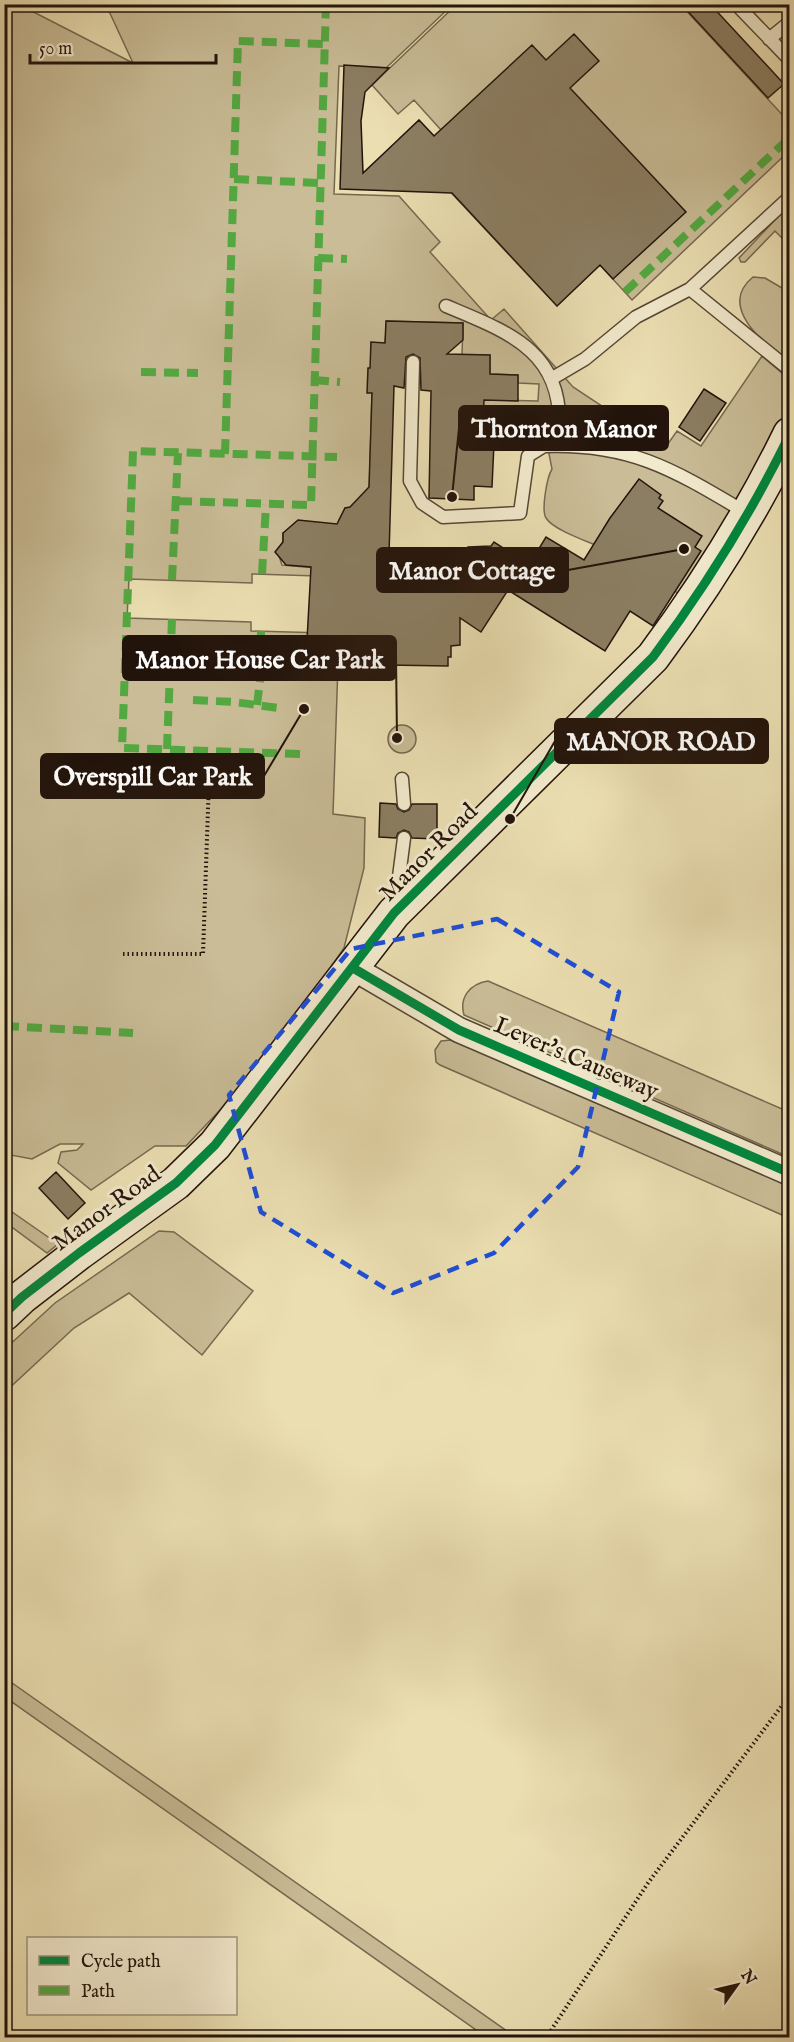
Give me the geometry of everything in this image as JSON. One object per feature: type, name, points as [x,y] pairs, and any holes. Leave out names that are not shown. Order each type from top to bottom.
[{"type":"street","name":"Manor Road","points":[[4,1314],[22,1297],[79,1253],[176,1183],[215,1145],[394,913],[653,657],[687,612],[749,514],[789,434]]},
{"type":"street","name":"Lever's Causeway","points":[[353,968],[459,1030],[789,1173]]},
{"type":"lane","points":[[741,6],[789,60]]},
{"type":"lane","points":[[769,39],[789,22]]},
{"type":"lane","points":[[551,379],[585,359],[636,317],[690,289],[789,197]]},
{"type":"lane","points":[[690,289],[789,370]]},
{"type":"lane","points":[[413,362],[410,481],[422,503],[443,517],[520,513],[528,456],[544,446],[559,431],[560,409],[555,387],[545,368],[525,345],[502,330],[446,306]]},
{"type":"lane","points":[[544,446],[570,445],[605,448],[655,463],[692,480],[749,514]]},
{"type":"lane","points":[[402,778],[404,804]]},
{"type":"lane","points":[[394,913],[404,838]]},
{"type":"path","points":[[123,954],[203,954],[210,751]]},
{"type":"path","points":[[546,2037],[648,1883],[789,1695]]},
{"type":"highlighted area","points":[[497,919],[619,992],[578,1167],[494,1253],[393,1293],[261,1212],[229,1095],[351,949]]},
{"type":"shaded area","points":[[4,5],[20,5],[133,63],[108,9],[109,5],[452,5],[386,68],[339,66],[334,194],[399,196],[440,242],[430,252],[491,320],[504,309],[573,387],[665,448],[677,431],[701,446],[762,356],[789,379],[789,413],[754,478],[678,593],[607,550],[550,523],[546,518],[544,508],[545,493],[552,469],[544,428],[483,418],[462,399],[538,401],[539,384],[518,383],[518,375],[490,374],[490,355],[462,355],[463,323],[387,321],[385,343],[371,343],[369,496],[356,507],[345,508],[339,520],[339,538],[283,533],[283,542],[277,550],[282,565],[317,568],[317,576],[252,574],[252,583],[129,579],[127,618],[251,622],[251,631],[325,633],[324,640],[280,639],[280,643],[275,647],[274,655],[278,664],[338,664],[333,814],[365,818],[364,868],[344,948],[313,993],[220,1110],[186,1146],[155,1146],[91,1190],[58,1163],[61,1152],[77,1150],[83,1144],[60,1144],[32,1159],[5,1154]]},
{"type":"shaded area","points":[[456,5],[681,5],[789,122],[788,152],[632,300],[600,265],[557,306],[400,138],[419,120],[434,136],[441,130],[414,100],[398,114],[372,85]]},
{"type":"shaded area","points":[[789,205],[789,245],[775,231],[745,262],[741,262],[739,258]]},
{"type":"shaded area","points":[[753,277],[765,278],[789,292],[789,363],[758,336],[742,313],[740,301],[743,289]]},
{"type":"shaded area","points":[[402,725],[412,729],[416,739],[412,749],[402,753],[392,749],[388,739],[392,729]]},
{"type":"shaded area","points":[[488,981],[789,1112],[789,1157],[464,1015],[463,1003],[467,992],[476,985]]},
{"type":"shaded area","points":[[451,1040],[789,1186],[789,1218],[440,1065],[436,1062],[435,1050],[441,1041]]},
{"type":"shaded area","points":[[5,1207],[58,1244],[47,1253],[5,1222]]},
{"type":"shaded area","points":[[159,1231],[174,1232],[253,1291],[202,1355],[129,1293],[74,1328],[5,1392],[5,1349],[55,1303]]},
{"type":"shaded area","points":[[5,1678],[517,2037],[486,2037],[5,1697]]},
{"type":"building","points":[[681,4],[710,4],[784,84],[768,98]]},
{"type":"building","points":[[574,34],[599,61],[570,88],[686,212],[613,279],[600,265],[557,306],[452,193],[340,189],[344,65],[389,68],[365,92],[361,121],[363,173],[419,120],[434,136],[532,45],[546,60]]},
{"type":"building","points":[[386,321],[463,323],[463,340],[447,354],[490,355],[490,374],[518,375],[518,401],[484,400],[482,443],[494,443],[492,487],[474,486],[474,500],[429,498],[431,391],[421,390],[420,358],[413,354],[406,357],[404,388],[394,386],[389,555],[425,556],[426,552],[463,552],[468,547],[491,546],[494,542],[529,565],[546,537],[584,560],[610,518],[639,479],[661,495],[659,498],[663,501],[658,508],[702,536],[695,547],[701,551],[653,626],[630,611],[605,651],[508,590],[481,632],[460,618],[460,645],[451,646],[448,666],[387,665],[379,672],[372,672],[355,663],[307,666],[297,677],[290,665],[282,665],[274,656],[275,647],[285,639],[307,640],[311,567],[286,565],[275,552],[283,542],[283,533],[298,520],[337,524],[345,508],[350,507],[369,487],[372,393],[367,393],[368,368],[370,368],[371,342],[385,343]]},
{"type":"building","points":[[704,389],[726,403],[700,441],[679,427]]},
{"type":"building","points":[[380,803],[396,804],[398,809],[404,812],[409,810],[412,804],[437,804],[437,839],[412,838],[409,832],[404,830],[398,833],[396,838],[379,837]]},
{"type":"building","points":[[56,1172],[85,1203],[68,1219],[39,1188]]},
{"type":"marked path","points":[[177,501],[311,505],[326,4]]},
{"type":"marked path","points":[[225,454],[238,41],[324,44]]},
{"type":"marked path","points":[[625,292],[787,140],[790,140]]},
{"type":"marked path","points":[[234,179],[320,183]]},
{"type":"marked path","points":[[318,258],[347,259]]},
{"type":"marked path","points":[[141,372],[198,373]]},
{"type":"marked path","points":[[314,380],[340,382]]},
{"type":"marked path","points":[[300,754],[122,748],[133,451],[337,457]]},
{"type":"marked path","points":[[172,580],[178,453]]},
{"type":"marked path","points":[[262,574],[266,505]]},
{"type":"marked path","points":[[167,749],[172,619]]},
{"type":"marked path","points":[[257,705],[261,631]]},
{"type":"marked path","points":[[193,700],[234,702],[279,708]]},
{"type":"marked path","points":[[4,1026],[133,1033]]},
{"type":"cycle path","points":[[4,1314],[22,1297],[79,1253],[176,1183],[215,1145],[394,913],[653,657],[727,549],[760,493],[790,434]]},
{"type":"cycle path","points":[[353,968],[459,1030],[790,1173]]},
{"type":"place","name":"Thornton Manor","points":[[452,497]]},
{"type":"place","name":"Manor Cottage","points":[[684,549]]},
{"type":"place","name":"Overspill Car Park","points":[[304,709]]},
{"type":"place","name":"Manor House Car Park","points":[[397,738]]},
{"type":"place","name":"MANOR ROAD","points":[[510,819]]}]
